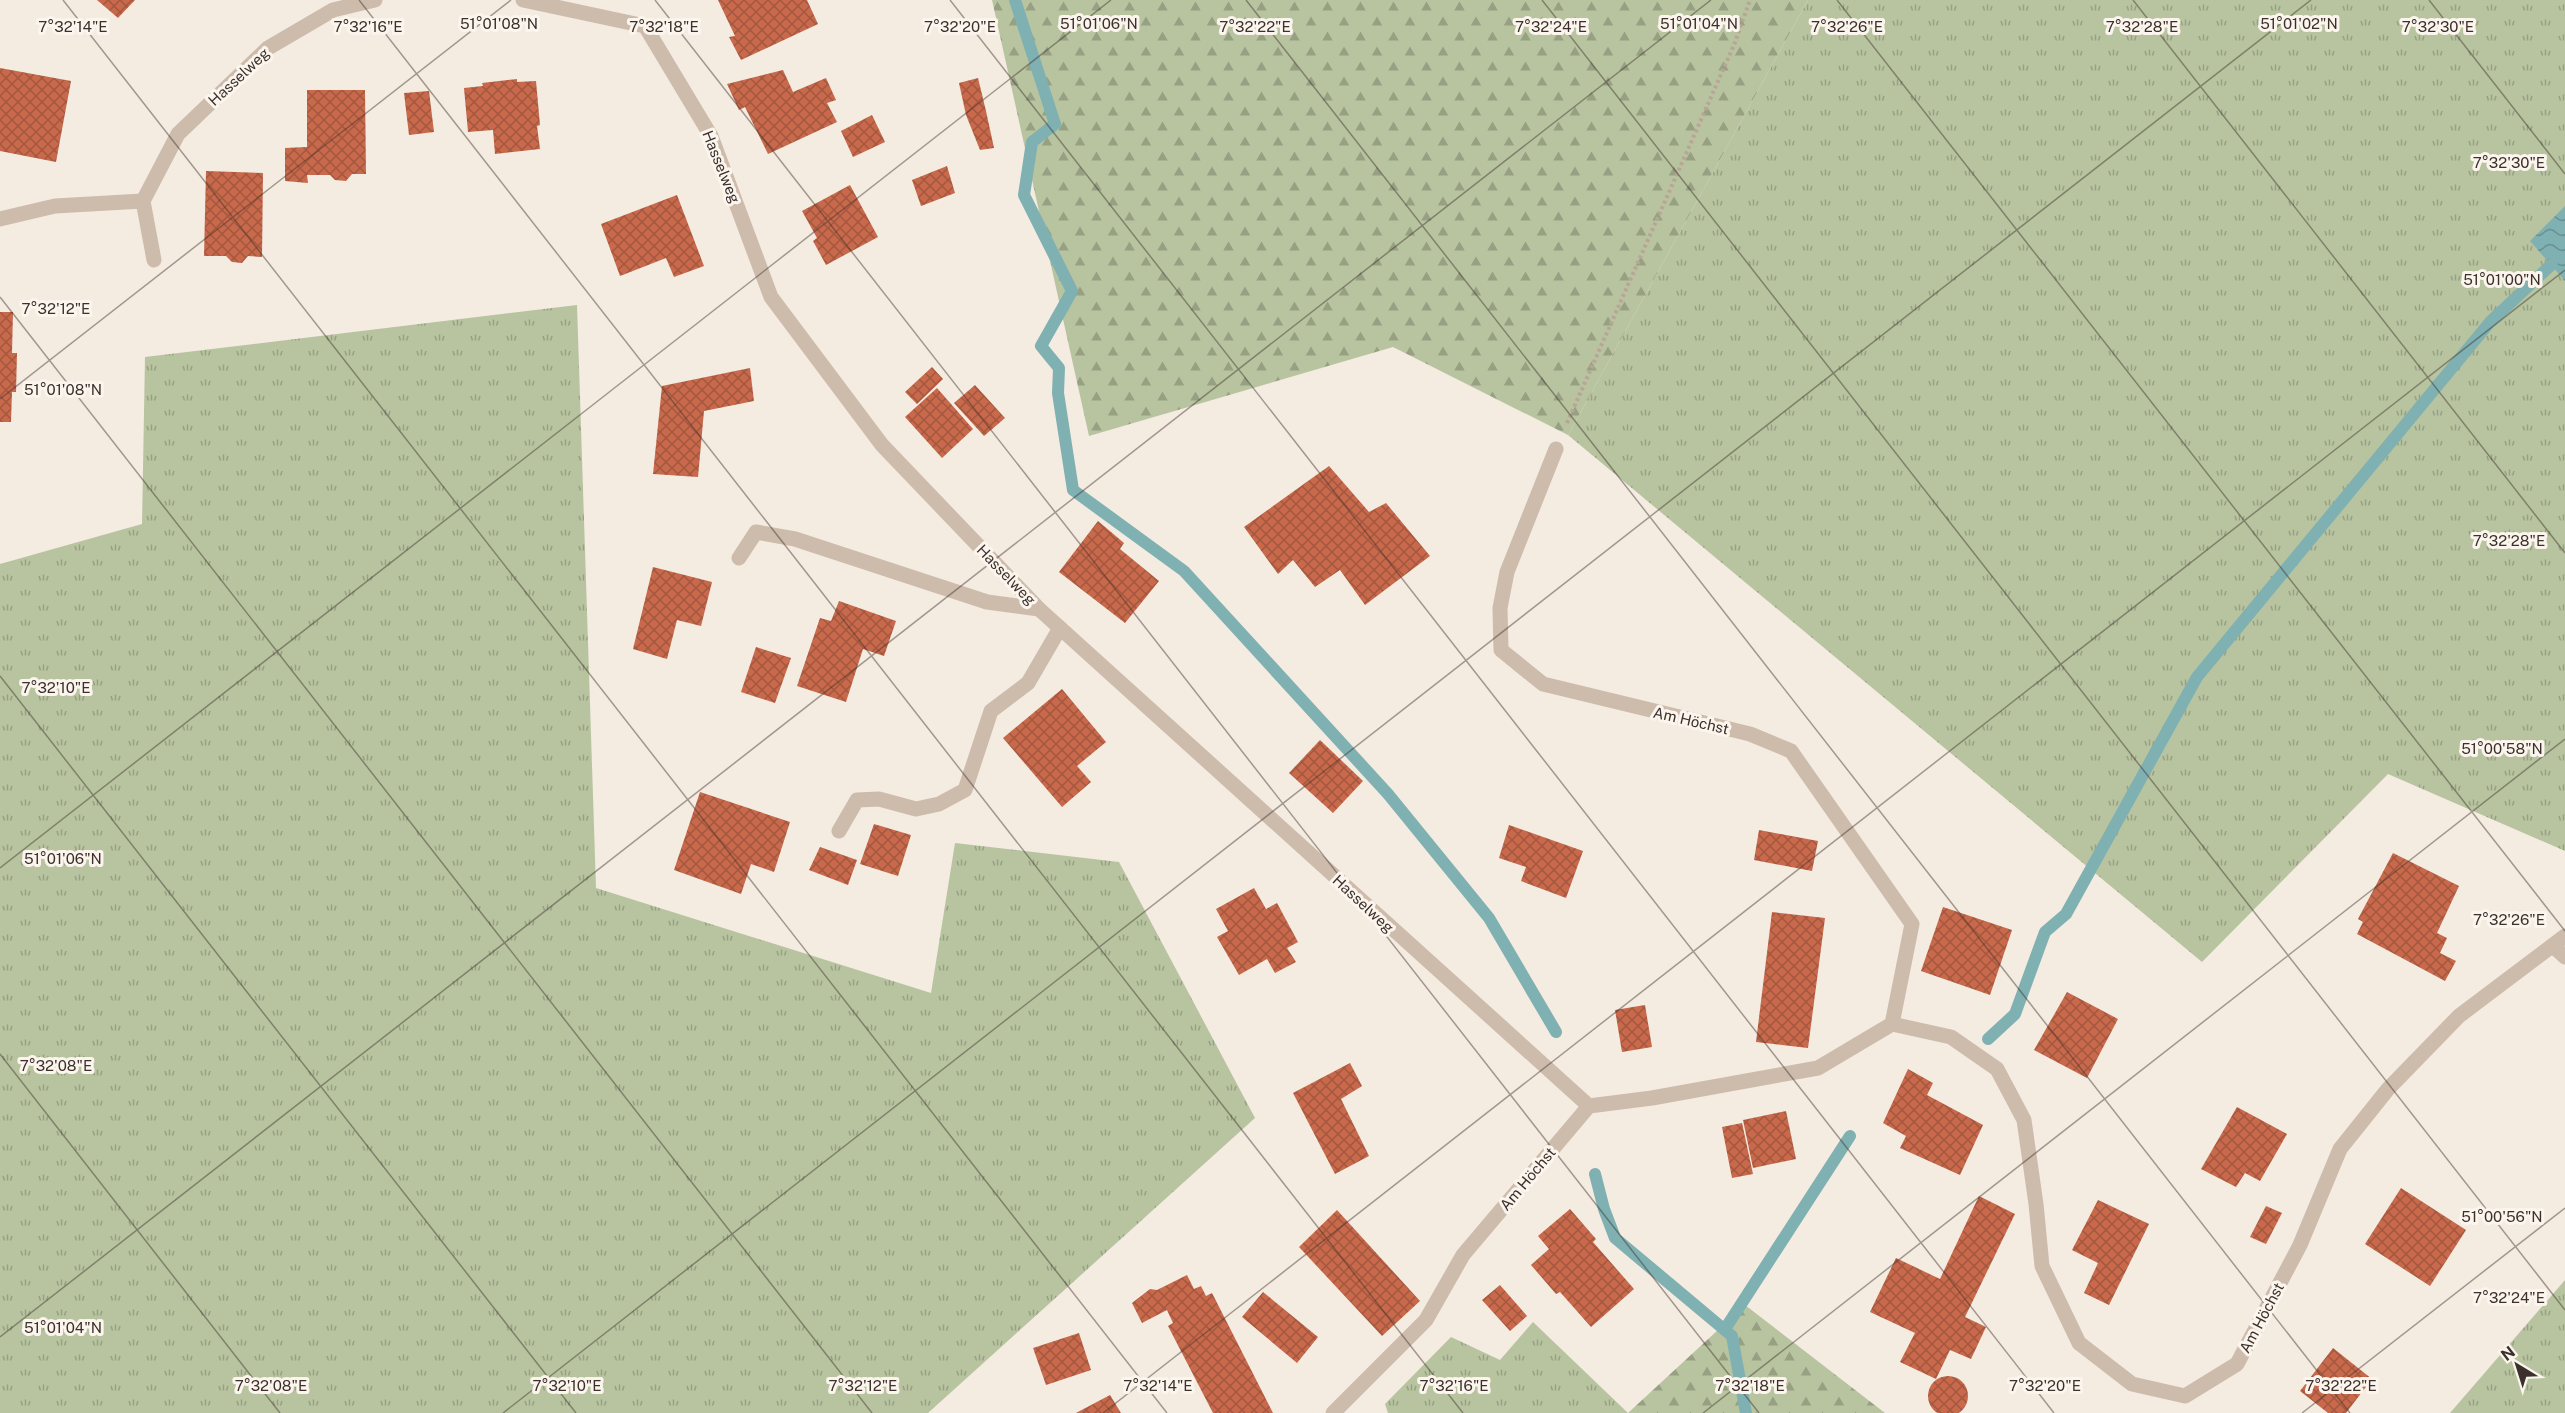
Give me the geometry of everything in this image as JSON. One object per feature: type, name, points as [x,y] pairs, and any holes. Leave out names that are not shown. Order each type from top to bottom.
[{"type":"street","name":"Hasselweg","points":[[143,201],[178,134],[268,48],[333,10],[375,0]]},
{"type":"street","name":"Hasselweg","points":[[523,0],[645,26],[711,136],[771,297],[882,445],[1039,609],[1589,1106]]},
{"type":"street","points":[[0,219],[56,206],[143,201],[154,260]]},
{"type":"street","name":"Am Höchst","points":[[1556,449],[1507,572],[1500,608],[1501,650],[1543,684],[1750,734],[1791,751],[1912,924],[1892,1024],[1951,1037],[1997,1069],[2024,1120],[2042,1266],[2079,1343],[2132,1384],[2185,1396],[2237,1364],[2300,1245],[2340,1149],[2388,1089],[2459,1016],[2559,941]]},
{"type":"street","points":[[739,558],[756,532],[766,533],[795,538],[987,602],[1039,609]]},
{"type":"street","points":[[839,831],[856,800],[879,799],[916,809],[939,804],[965,790],[991,711],[1028,683],[1060,628]]},
{"type":"street","points":[[2559,941],[2565,957]]},
{"type":"street","points":[[1589,1106],[1652,1098],[1818,1068],[1892,1024]]},
{"type":"street","name":"Am Höchst","points":[[1334,1413],[1426,1320],[1463,1255],[1589,1106]]},
{"type":"path","points":[[1556,449],[1734,45],[1750,0]]},
{"type":"green space","points":[[992,0],[1808,0],[1568,435],[1393,347],[1089,436]]},
{"type":"green space","points":[[1808,0],[2565,0],[2565,851],[2388,774],[2202,962],[1568,435]]},
{"type":"green space","points":[[577,305],[596,888],[931,993],[955,843],[1119,862],[1255,1118],[928,1413],[0,1413],[0,564],[142,524],[145,357]]},
{"type":"green space","points":[[2565,1280],[2565,1413],[2450,1413]]},
{"type":"green space","points":[[1745,1305],[1885,1413],[1628,1413]]},
{"type":"green space","points":[[1533,1322],[1628,1413],[1388,1413],[1385,1404],[1451,1337],[1500,1360]]},
{"type":"water","points":[[2565,206],[2565,281],[2530,241]]},
{"type":"building","points":[[97,0],[135,0],[118,18]]},
{"type":"building","points":[[718,0],[807,0],[818,24],[741,60],[729,37],[735,36]]},
{"type":"building","points":[[0,68],[71,81],[56,162],[0,151]]},
{"type":"building","points":[[783,70],[793,92],[826,78],[836,100],[827,103],[837,122],[768,154],[745,107],[739,110],[727,84]]},
{"type":"building","points":[[978,78],[994,148],[980,150],[966,115],[959,83]]},
{"type":"building","points":[[517,79],[517,82],[536,81],[540,149],[495,154],[493,130],[468,132],[464,88],[483,86],[482,83]]},
{"type":"building","points":[[307,90],[365,90],[366,174],[352,174],[346,181],[335,180],[330,175],[307,175],[308,183],[285,181],[285,148],[307,147]]},
{"type":"building","points":[[429,91],[434,132],[409,135],[404,93]]},
{"type":"building","points":[[872,115],[885,142],[853,157],[841,131]]},
{"type":"building","points":[[947,166],[955,193],[921,206],[912,180]]},
{"type":"building","points":[[206,171],[263,173],[262,257],[248,256],[242,263],[232,262],[226,256],[204,256]]},
{"type":"building","points":[[850,185],[878,237],[826,265],[813,241],[817,238],[802,211]]},
{"type":"building","points":[[677,195],[704,266],[674,277],[666,258],[620,276],[601,224]]},
{"type":"building","points":[[0,312],[13,312],[12,353],[17,353],[16,392],[12,392],[11,422],[0,422]]},
{"type":"building","points":[[932,367],[943,379],[917,404],[905,392]]},
{"type":"building","points":[[750,368],[754,401],[704,411],[698,477],[653,474],[662,386]]},
{"type":"building","points":[[975,385],[1005,418],[984,436],[954,403]]},
{"type":"building","points":[[937,388],[973,429],[942,458],[905,417]]},
{"type":"building","points":[[1329,466],[1369,512],[1386,503],[1430,556],[1365,605],[1340,570],[1315,587],[1293,560],[1278,574],[1244,527]]},
{"type":"building","points":[[1098,521],[1124,543],[1120,549],[1159,581],[1125,623],[1059,572]]},
{"type":"building","points":[[653,567],[712,582],[701,626],[677,620],[667,659],[633,649]]},
{"type":"building","points":[[839,601],[896,621],[884,656],[863,649],[846,702],[797,686],[820,618],[831,621]]},
{"type":"building","points":[[756,647],[791,658],[775,703],[741,692]]},
{"type":"building","points":[[1062,689],[1106,742],[1077,766],[1091,782],[1062,807],[1003,738]]},
{"type":"building","points":[[1320,740],[1363,781],[1333,813],[1289,773]]},
{"type":"building","points":[[700,792],[790,822],[774,872],[751,864],[741,894],[674,870]]},
{"type":"building","points":[[874,824],[911,835],[898,876],[860,864]]},
{"type":"building","points":[[1509,825],[1583,851],[1566,898],[1521,881],[1526,867],[1499,858]]},
{"type":"building","points":[[1759,830],[1818,841],[1812,871],[1754,860]]},
{"type":"building","points":[[820,847],[857,860],[848,885],[809,870]]},
{"type":"building","points":[[2393,853],[2459,886],[2437,933],[2447,938],[2440,953],[2456,961],[2445,981],[2357,934],[2363,922],[2358,919]]},
{"type":"building","points":[[1254,888],[1266,909],[1277,903],[1298,942],[1287,948],[1296,962],[1275,973],[1267,959],[1239,975],[1217,937],[1228,931],[1216,909]]},
{"type":"building","points":[[1943,907],[2012,930],[1990,995],[1921,971]]},
{"type":"building","points":[[1772,912],[1825,918],[1808,1048],[1756,1042]]},
{"type":"building","points":[[2067,992],[2118,1019],[2087,1078],[2034,1050]]},
{"type":"building","points":[[1645,1005],[1652,1047],[1622,1052],[1615,1010]]},
{"type":"building","points":[[1350,1063],[1362,1086],[1341,1099],[1369,1156],[1335,1174],[1293,1093]]},
{"type":"building","points":[[1908,1069],[1933,1083],[1927,1095],[1983,1125],[1960,1175],[1900,1148],[1906,1136],[1883,1123]]},
{"type":"building","points":[[2237,1107],[2287,1134],[2260,1181],[2245,1173],[2236,1187],[2201,1169]]},
{"type":"building","points":[[1786,1111],[1796,1159],[1753,1168],[1743,1120]]},
{"type":"building","points":[[1742,1123],[1753,1174],[1732,1178],[1722,1127]]},
{"type":"building","points":[[2401,1188],[2466,1230],[2430,1286],[2365,1244]]},
{"type":"building","points":[[1979,1196],[2015,1214],[1965,1317],[1986,1327],[1971,1359],[1950,1350],[1936,1379],[1900,1362],[1915,1333],[1870,1312],[1896,1258],[1940,1279]]},
{"type":"building","points":[[2098,1200],[2149,1224],[2109,1305],[2084,1293],[2098,1263],[2072,1250]]},
{"type":"building","points":[[2266,1206],[2282,1213],[2266,1244],[2250,1237]]},
{"type":"building","points":[[1570,1209],[1596,1239],[1593,1242],[1634,1289],[1591,1327],[1560,1292],[1556,1294],[1531,1265],[1549,1249],[1538,1236]]},
{"type":"building","points":[[1337,1210],[1420,1301],[1382,1336],[1299,1247]]},
{"type":"building","points":[[1187,1275],[1194,1289],[1201,1286],[1206,1296],[1212,1293],[1273,1413],[1213,1413],[1168,1326],[1173,1323],[1167,1310],[1142,1323],[1132,1303],[1150,1289],[1157,1290]]},
{"type":"building","points":[[1500,1285],[1527,1316],[1510,1331],[1482,1300]]},
{"type":"building","points":[[1263,1292],[1318,1337],[1297,1363],[1242,1317]]},
{"type":"building","points":[[1079,1333],[1091,1370],[1046,1385],[1033,1348]]},
{"type":"building","points":[[2333,1348],[2372,1379],[2346,1413],[2328,1413],[2300,1391]]},
{"type":"building","points":[[1948,1376],[1962,1382],[1968,1396],[1962,1410],[1948,1416],[1934,1410],[1928,1396],[1934,1382]]},
{"type":"building","points":[[1110,1395],[1121,1413],[1076,1413]]},
{"type":"waterway","points":[[1015,0],[1055,124],[1032,142],[1024,195],[1072,291],[1041,346],[1059,368],[1058,393],[1073,490],[1184,571],[1388,794],[1489,918],[1556,1032]]},
{"type":"waterway","points":[[1988,1039],[2015,1014],[2045,932],[2066,914],[2197,677],[2490,322],[2552,264]]},
{"type":"waterway","points":[[1725,1329],[1850,1136]]},
{"type":"waterway","points":[[1595,1174],[1604,1209],[1615,1238],[1732,1336],[1746,1413]]}]
